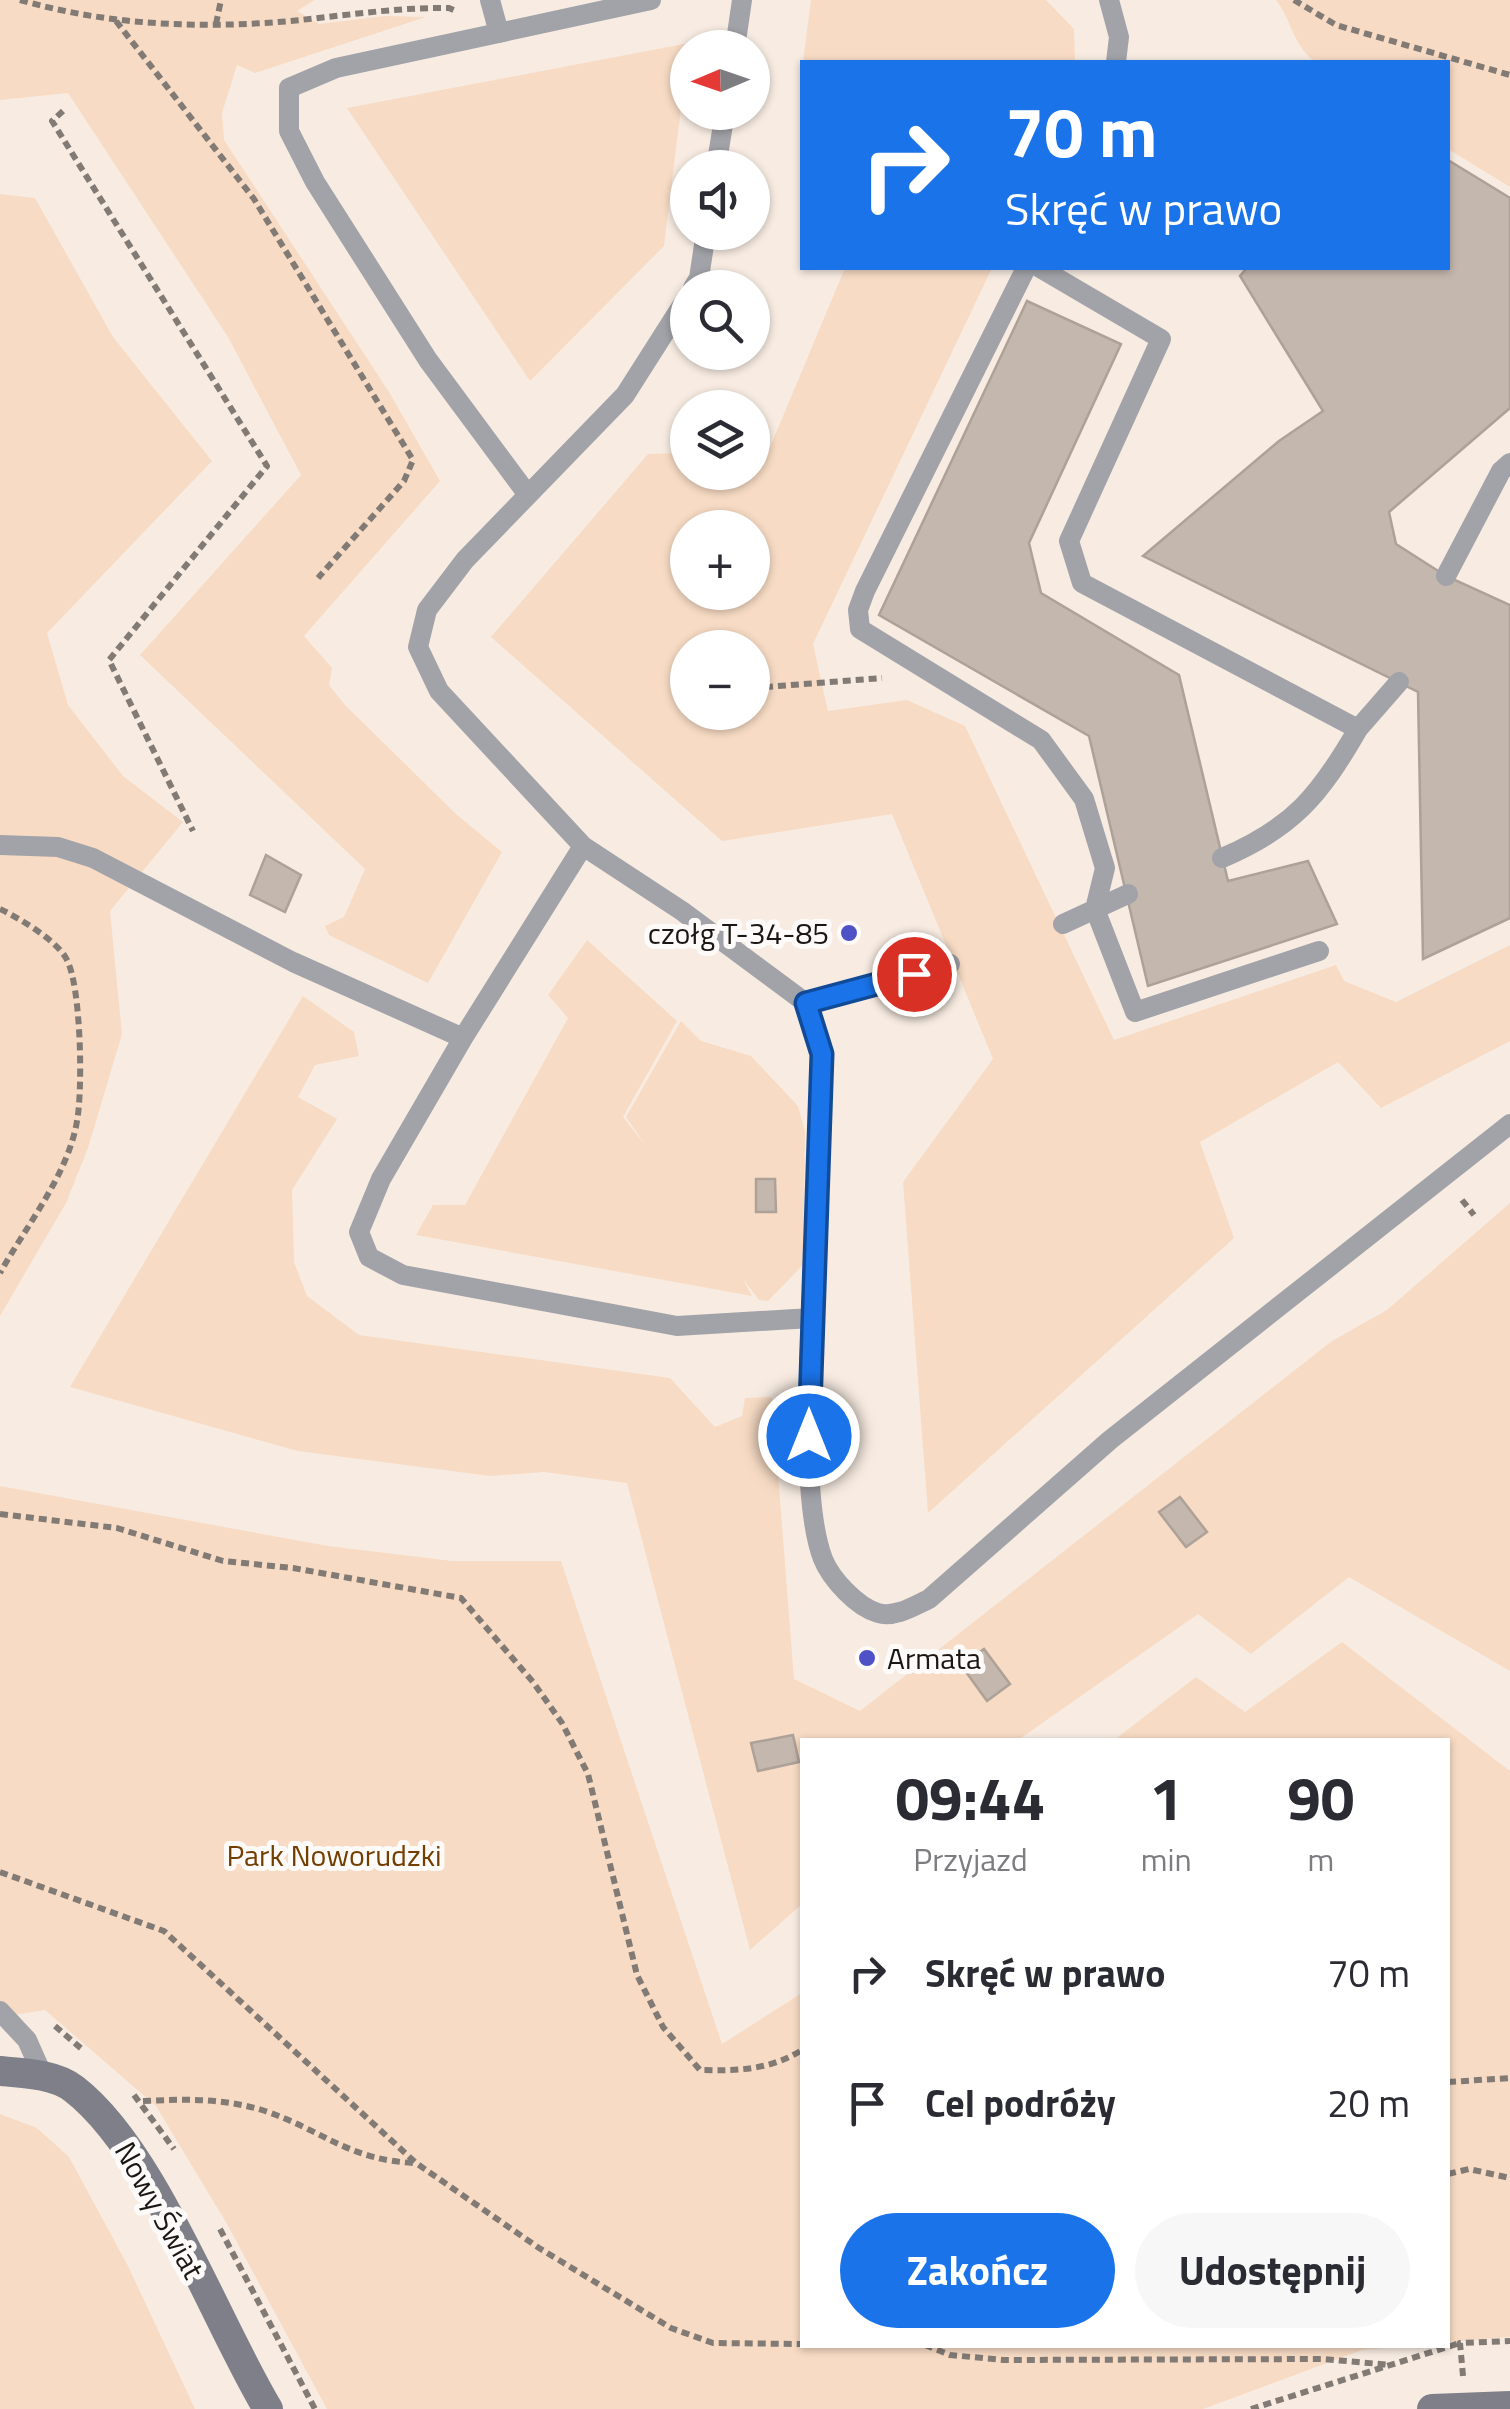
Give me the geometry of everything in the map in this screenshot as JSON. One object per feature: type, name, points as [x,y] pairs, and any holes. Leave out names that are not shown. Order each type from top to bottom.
[{"type":"street","name":"Nowy Świat","points":[[0,2071],[43,2076],[72,2087],[116,2130],[268,2409]]},
{"type":"street","points":[[1432,2409],[1510,2406]]},
{"type":"lane","points":[[490,0],[500,33]]},
{"type":"lane","points":[[528,495],[428,360],[315,182],[290,132],[289,88],[336,68],[651,0]]},
{"type":"lane","points":[[738,30],[742,0]]},
{"type":"lane","points":[[1110,0],[1119,37],[1116,60]]},
{"type":"lane","points":[[1025,270],[858,610],[860,629],[928,675],[1041,740],[1084,799],[1105,868],[1094,909],[1135,1012],[1319,951]]},
{"type":"lane","points":[[1043,270],[1162,339],[1069,541],[1082,582],[1358,729]]},
{"type":"lane","points":[[670,324],[624,395],[465,560],[427,610],[418,646],[439,690],[583,846],[682,911],[806,1003],[822,1054],[809,1436],[823,1558],[837,1582],[876,1613],[897,1614],[929,1600],[1110,1440],[1510,1124]]},
{"type":"lane","points":[[1446,576],[1501,471],[1510,463]]},
{"type":"lane","points":[[1222,858],[1285,827],[1317,795],[1358,729],[1399,682]]},
{"type":"lane","points":[[0,846],[58,848],[92,858],[293,962],[463,1038]]},
{"type":"lane","points":[[583,846],[463,1038],[374,1197],[359,1232],[369,1257],[404,1276],[677,1326],[811,1318]]},
{"type":"lane","points":[[1063,924],[1128,894]]},
{"type":"lane","points":[[806,1003],[950,964]]},
{"type":"lane","points":[[0,2011],[28,2040],[43,2076]]},
{"type":"path","points":[[20,0],[83,18],[216,24],[327,18],[390,8],[450,8],[500,33]]},
{"type":"path","points":[[216,24],[221,0]]},
{"type":"path","points":[[1294,0],[1336,25],[1510,74]]},
{"type":"path","points":[[116,20],[254,199],[413,460],[404,481],[318,578]]},
{"type":"path","points":[[63,111],[52,121],[267,466],[108,660],[193,831]]},
{"type":"path","points":[[770,687],[928,675]]},
{"type":"path","points":[[0,909],[66,956],[77,989],[78,1122],[54,1182],[0,1273]]},
{"type":"path","points":[[0,1514],[117,1528],[223,1561],[293,1568],[460,1598],[533,1682],[562,1723],[588,1774],[637,1975],[677,2046],[700,2070],[745,2071],[784,2061],[800,2051]]},
{"type":"path","points":[[0,1872],[164,1931],[416,2163],[539,2248],[670,2328],[713,2343],[800,2344]]},
{"type":"path","points":[[1450,2082],[1510,2078]]},
{"type":"path","points":[[141,2101],[228,2102],[268,2112],[332,2145],[385,2162],[416,2163]]},
{"type":"path","points":[[1450,2173],[1469,2168],[1510,2178]]},
{"type":"path","points":[[1450,2346],[1510,2338]]},
{"type":"path","points":[[1460,2343],[1466,2406]]},
{"type":"path","points":[[932,2348],[950,2355],[1003,2360],[1323,2359],[1390,2365]]},
{"type":"path","points":[[1251,2409],[1444,2348]]},
{"type":"green space","points":[[0,0],[315,0],[297,11],[319,24],[385,16],[426,17],[255,73],[237,65],[222,113],[224,140],[389,392],[440,481],[304,636],[332,668],[329,685],[345,705],[456,814],[502,852],[428,983],[329,935],[325,926],[344,917],[365,869],[140,655],[301,475],[228,337],[68,93],[0,100]]},
{"type":"green space","points":[[811,0],[1046,0],[1074,29],[1075,60],[803,60]]},
{"type":"green space","points":[[1276,0],[1510,0],[1510,187],[1450,150],[1450,60],[1314,60],[1298,42]]},
{"type":"green space","points":[[670,47],[670,130],[678,130],[676,150],[670,150],[664,246],[530,381],[347,108]]},
{"type":"green space","points":[[0,194],[35,198],[113,337],[212,461],[47,633],[68,705],[123,776],[183,822],[110,911],[122,1034],[88,1148],[66,1203],[0,1316]]},
{"type":"green space","points":[[844,270],[991,270],[813,644],[828,711],[907,700],[965,726],[1114,1040],[1336,965],[1344,981],[1396,1002],[1510,945],[1510,1041],[1381,1108],[1338,1062],[1200,1142],[1234,1238],[928,1513],[903,1182],[993,1059],[892,814],[722,841],[491,637],[648,454],[670,453],[670,490],[770,490],[770,447]]},
{"type":"green space","points":[[587,940],[677,1021],[623,1117],[646,1146],[626,1117],[681,1021],[701,1041],[751,1056],[798,1106],[805,1132],[803,1265],[768,1301],[759,1300],[743,1279],[752,1296],[416,1235],[433,1205],[465,1205],[568,1018],[548,995]]},
{"type":"green space","points":[[303,996],[354,1032],[359,1056],[315,1065],[298,1097],[337,1119],[292,1190],[294,1262],[307,1296],[359,1335],[670,1378],[715,1427],[742,1416],[745,1398],[772,1397],[794,1679],[860,1711],[1332,1341],[1387,1310],[1510,1203],[1510,1671],[1349,1577],[1251,1654],[1198,1614],[1021,1738],[800,1738],[800,1906],[750,1950],[627,1483],[544,1472],[490,1476],[298,1451],[70,1387]]},
{"type":"green space","name":"Park Noworudzki","points":[[0,1486],[328,1546],[452,1561],[561,1561],[722,2044],[800,1994],[800,2348],[1384,2348],[1362,2350],[1203,2409],[327,2409],[227,2224],[156,2106],[45,2010],[0,2017]]},
{"type":"green space","points":[[1342,1642],[1510,1771],[1510,2337],[1450,2342],[1450,1738],[1117,1738],[1196,1677],[1245,1712]]},
{"type":"green space","points":[[0,2114],[37,2128],[69,2157],[128,2266],[195,2409],[0,2409]]},
{"type":"building","points":[[1450,161],[1510,198],[1510,408],[1389,512],[1396,544],[1446,576],[1510,605],[1510,918],[1423,959],[1418,692],[1143,556],[1279,441],[1323,411],[1240,276],[1245,270],[1450,270]]},
{"type":"building","points":[[1027,301],[1121,344],[1029,543],[1041,593],[1179,675],[1228,881],[1308,861],[1337,924],[1148,986],[1089,736],[879,615]]},
{"type":"building","points":[[266,855],[301,875],[285,912],[250,895]]},
{"type":"building","points":[[756,1179],[775,1179],[776,1212],[756,1212]]},
{"type":"building","points":[[1180,1497],[1207,1532],[1186,1547],[1159,1512]]},
{"type":"building","points":[[984,1649],[1010,1684],[987,1701],[961,1665]]},
{"type":"building","points":[[793,1735],[799,1762],[758,1771],[751,1743]]},
{"type":"place","name":"czołg T-34-85","points":[[849,933]]},
{"type":"place","name":"Armata","points":[[867,1658]]},
{"type":"route","points":[[809,1436],[822,1054],[806,1003],[914,974]]}]
